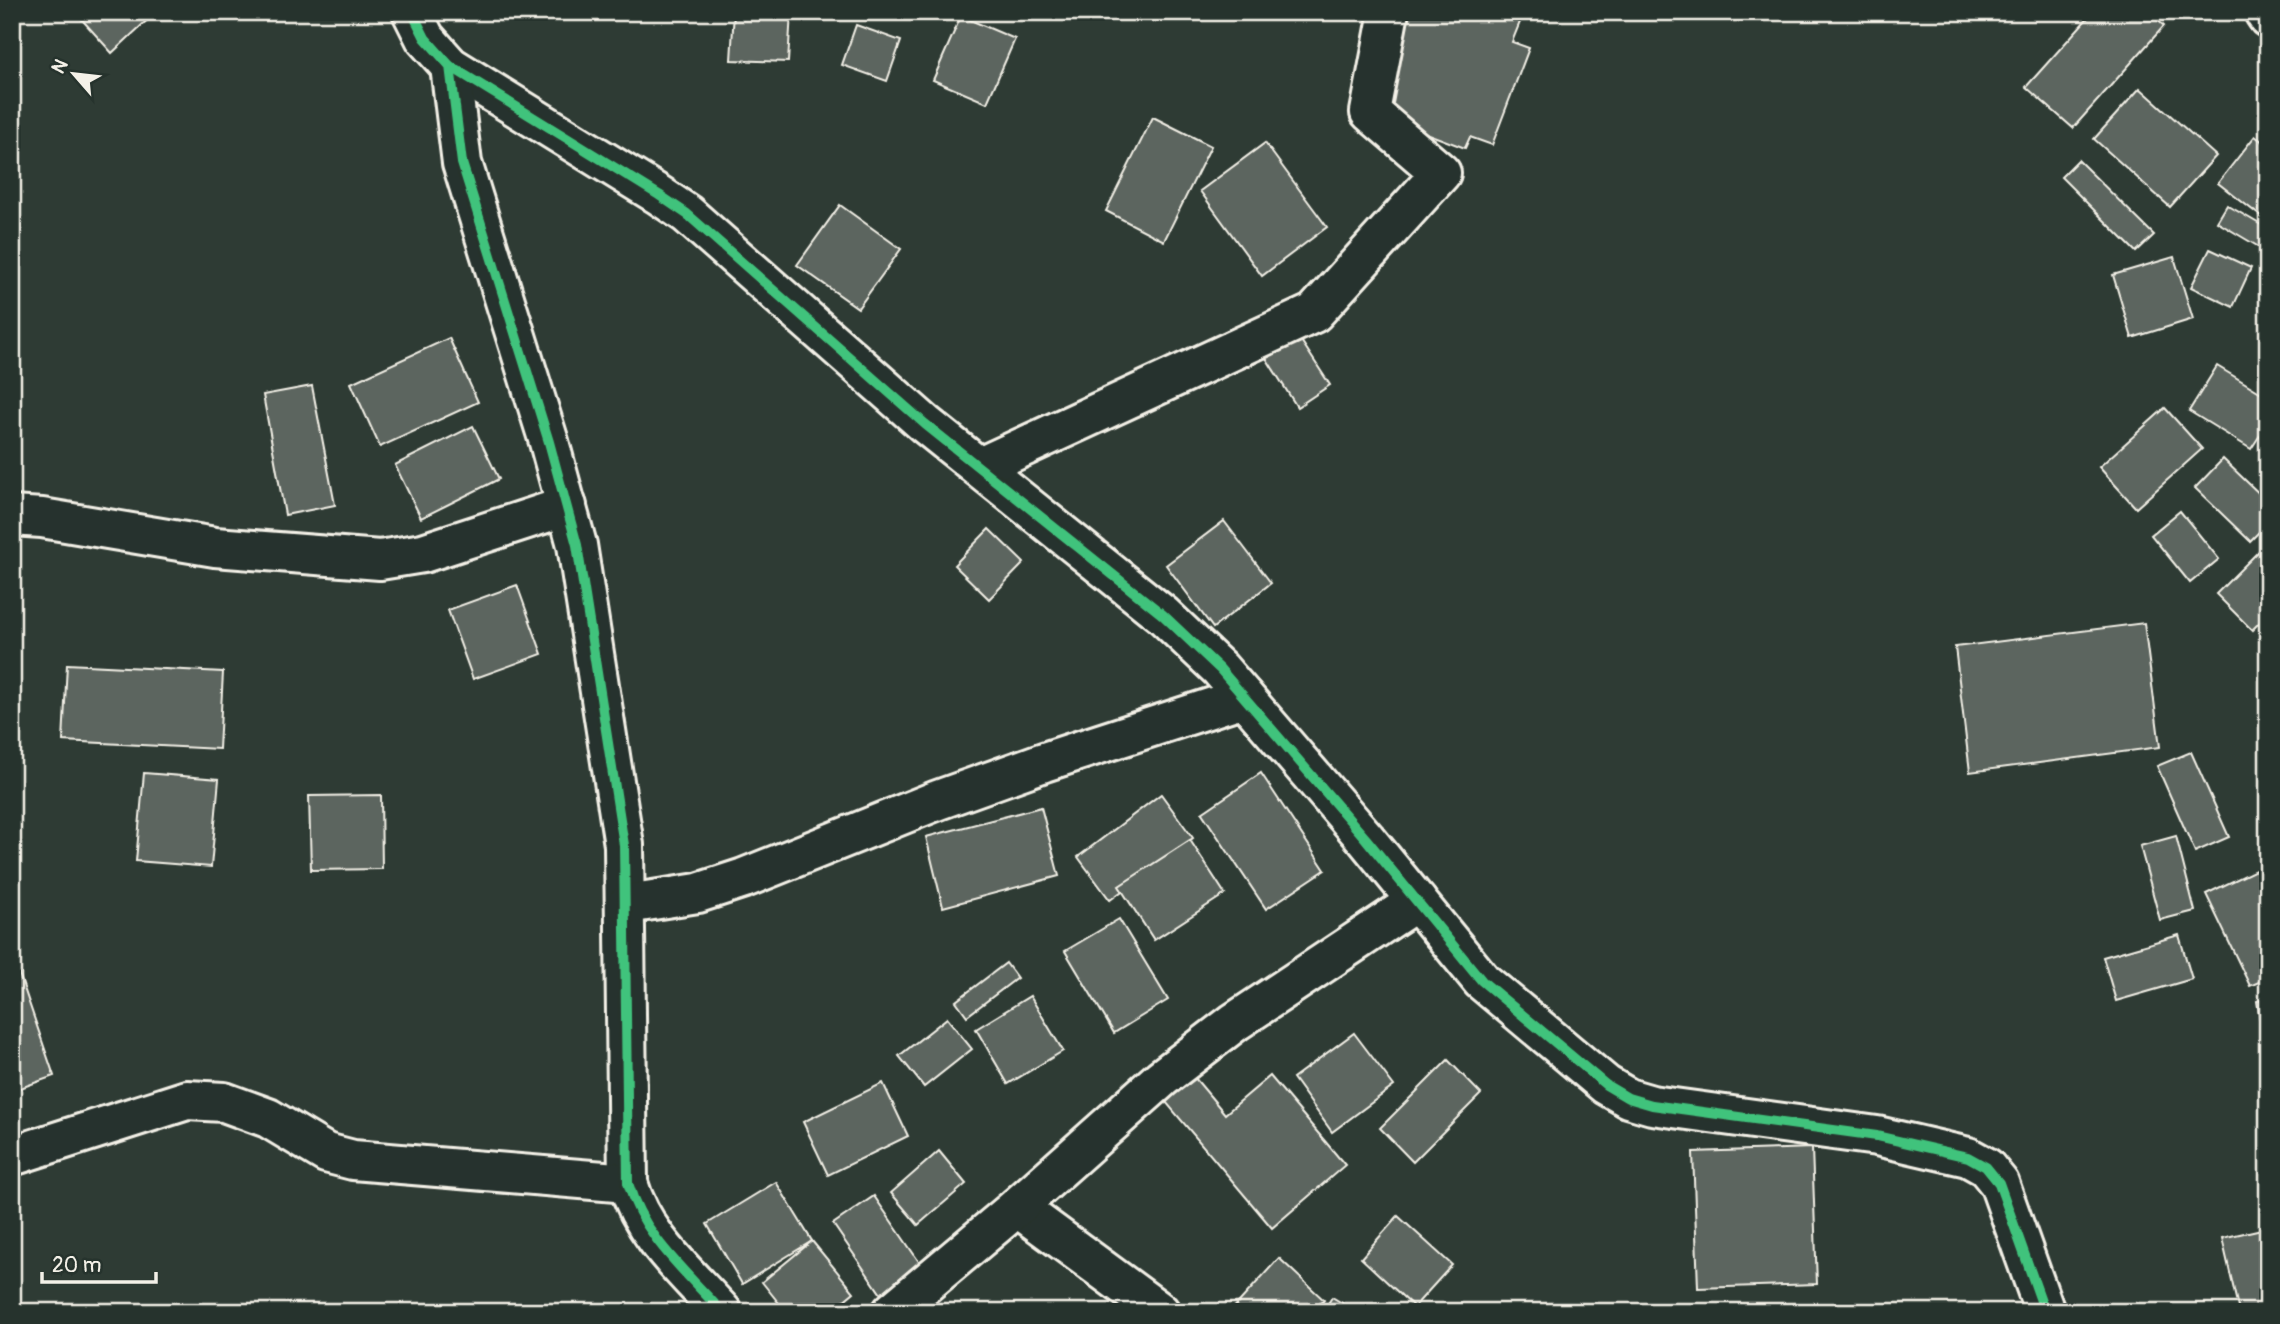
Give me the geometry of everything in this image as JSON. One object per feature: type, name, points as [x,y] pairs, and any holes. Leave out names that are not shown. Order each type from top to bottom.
[{"type":"street","points":[[412,12],[425,38],[450,66],[687,214],[925,424],[1171,622],[1244,696],[1482,981],[1606,1085],[1628,1098],[1652,1105],[1877,1136],[1968,1157],[1986,1167],[1999,1184],[2045,1312]]},
{"type":"street","points":[[980,467],[1314,313],[1441,173],[1370,112],[1389,12]]},
{"type":"street","points":[[2264,12],[2268,18]]},
{"type":"street","points":[[450,66],[462,163],[549,442],[577,545],[624,845],[627,904],[628,1183],[635,1206],[651,1233],[722,1312]]},
{"type":"street","points":[[12,516],[42,518],[215,547],[380,560],[423,553],[567,506]]},
{"type":"street","points":[[627,904],[698,893],[744,878],[938,800],[1244,696]]},
{"type":"street","points":[[892,1312],[1017,1207],[1162,1077],[1236,1022],[1417,901]]},
{"type":"street","points":[[12,1156],[187,1100],[224,1102],[268,1118],[326,1153],[353,1160],[628,1183]]},
{"type":"street","points":[[1017,1207],[1160,1312]]},
{"type":"building","points":[[75,12],[156,12],[112,53]]},
{"type":"building","points":[[734,12],[791,12],[788,62],[731,60]]},
{"type":"building","points":[[1407,12],[1524,12],[1512,42],[1529,48],[1492,145],[1470,137],[1465,148],[1370,112]]},
{"type":"building","points":[[2093,12],[2149,12],[2164,26],[2073,128],[2026,87]]},
{"type":"building","points":[[961,16],[1015,39],[987,103],[933,80]]},
{"type":"building","points":[[856,25],[901,41],[887,81],[842,65]]},
{"type":"building","points":[[2140,88],[2216,156],[2170,207],[2094,139]]},
{"type":"building","points":[[1153,117],[1211,146],[1164,241],[1106,211]]},
{"type":"building","points":[[2255,136],[2268,146],[2268,222],[2218,183]]},
{"type":"building","points":[[1265,143],[1327,227],[1262,276],[1200,191]]},
{"type":"building","points":[[2078,160],[2154,235],[2136,252],[2061,177]]},
{"type":"building","points":[[840,205],[901,249],[858,308],[797,265]]},
{"type":"building","points":[[2227,205],[2268,229],[2268,244],[2264,250],[2217,222]]},
{"type":"building","points":[[2210,249],[2251,268],[2233,307],[2191,287]]},
{"type":"building","points":[[2174,257],[2193,319],[2132,338],[2113,275]]},
{"type":"building","points":[[1283,313],[1330,385],[1297,407],[1251,334]]},
{"type":"building","points":[[449,338],[478,402],[380,447],[351,383]]},
{"type":"building","points":[[2217,366],[2268,397],[2268,423],[2251,449],[2189,411]]},
{"type":"building","points":[[312,386],[335,505],[285,515],[263,395]]},
{"type":"building","points":[[2165,408],[2202,449],[2136,508],[2099,467]]},
{"type":"building","points":[[473,426],[499,479],[421,518],[395,465]]},
{"type":"building","points":[[2223,459],[2268,502],[2268,523],[2250,541],[2195,488]]},
{"type":"building","points":[[2180,511],[2219,559],[2190,583],[2151,535]]},
{"type":"building","points":[[1224,521],[1271,583],[1213,628],[1166,565]]},
{"type":"building","points":[[989,529],[1024,563],[989,599],[954,565]]},
{"type":"building","points":[[2268,542],[2268,614],[2252,630],[2216,594]]},
{"type":"building","points":[[517,585],[542,654],[473,679],[448,610]]},
{"type":"building","points":[[2144,623],[2160,747],[1970,772],[1955,647]]},
{"type":"building","points":[[67,664],[223,672],[219,749],[63,741]]},
{"type":"building","points":[[2191,752],[2229,837],[2195,852],[2157,766]]},
{"type":"building","points":[[144,773],[219,779],[211,867],[136,861]]},
{"type":"building","points":[[1261,773],[1325,870],[1266,909],[1202,813]]},
{"type":"building","points":[[1161,794],[1193,838],[1110,900],[1078,857]]},
{"type":"building","points":[[381,795],[382,869],[311,870],[309,796]]},
{"type":"building","points":[[1041,807],[1059,876],[943,907],[926,837]]},
{"type":"building","points":[[2176,836],[2195,911],[2160,920],[2140,846]]},
{"type":"building","points":[[1190,840],[1225,894],[1154,940],[1119,886]]},
{"type":"building","points":[[2268,864],[2268,978],[2250,986],[2206,894]]},
{"type":"building","points":[[1119,919],[1168,1000],[1114,1033],[1065,951]]},
{"type":"building","points":[[2179,935],[2192,979],[2116,1001],[2103,957]]},
{"type":"building","points":[[12,953],[54,1076],[12,1091]]},
{"type":"building","points":[[1006,963],[1017,978],[967,1016],[956,1001]]},
{"type":"building","points":[[1030,996],[1063,1051],[1008,1084],[976,1029]]},
{"type":"building","points":[[2268,999],[2268,1064],[2267,1064],[2257,1001]]},
{"type":"building","points":[[947,1018],[972,1049],[924,1087],[899,1056]]},
{"type":"building","points":[[1354,1033],[1394,1086],[1332,1132],[1293,1078]]},
{"type":"building","points":[[1448,1060],[1481,1094],[1413,1162],[1380,1128]]},
{"type":"building","points":[[1189,1071],[1225,1114],[1270,1076],[1345,1165],[1272,1228],[1160,1095]]},
{"type":"building","points":[[883,1083],[908,1136],[828,1175],[803,1122]]},
{"type":"building","points":[[1812,1148],[1817,1284],[1698,1288],[1693,1152]]},
{"type":"building","points":[[939,1151],[966,1184],[918,1225],[891,1193]]},
{"type":"building","points":[[776,1182],[812,1241],[742,1284],[707,1224]]},
{"type":"building","points":[[874,1196],[924,1269],[883,1297],[833,1224]]},
{"type":"building","points":[[1398,1216],[1452,1265],[1414,1307],[1361,1258]]},
{"type":"building","points":[[2266,1228],[2268,1312],[2239,1312],[2222,1238]]},
{"type":"building","points":[[812,1241],[854,1292],[830,1312],[786,1312],[762,1282]]},
{"type":"building","points":[[1279,1258],[1324,1300],[1314,1312],[1230,1312]]},
{"type":"building","points":[[1332,1297],[1357,1312],[1323,1312]]},
{"type":"cycle path","points":[[412,12],[425,38],[450,66],[687,214],[925,424],[1163,615],[1220,669],[1366,839],[1482,981],[1606,1085],[1628,1098],[1652,1105],[1877,1136],[1968,1157],[1986,1167],[1999,1183],[2045,1312]]},
{"type":"cycle path","points":[[450,66],[462,163],[549,442],[577,545],[624,845],[628,1183],[635,1202],[655,1237],[722,1312]]}]
